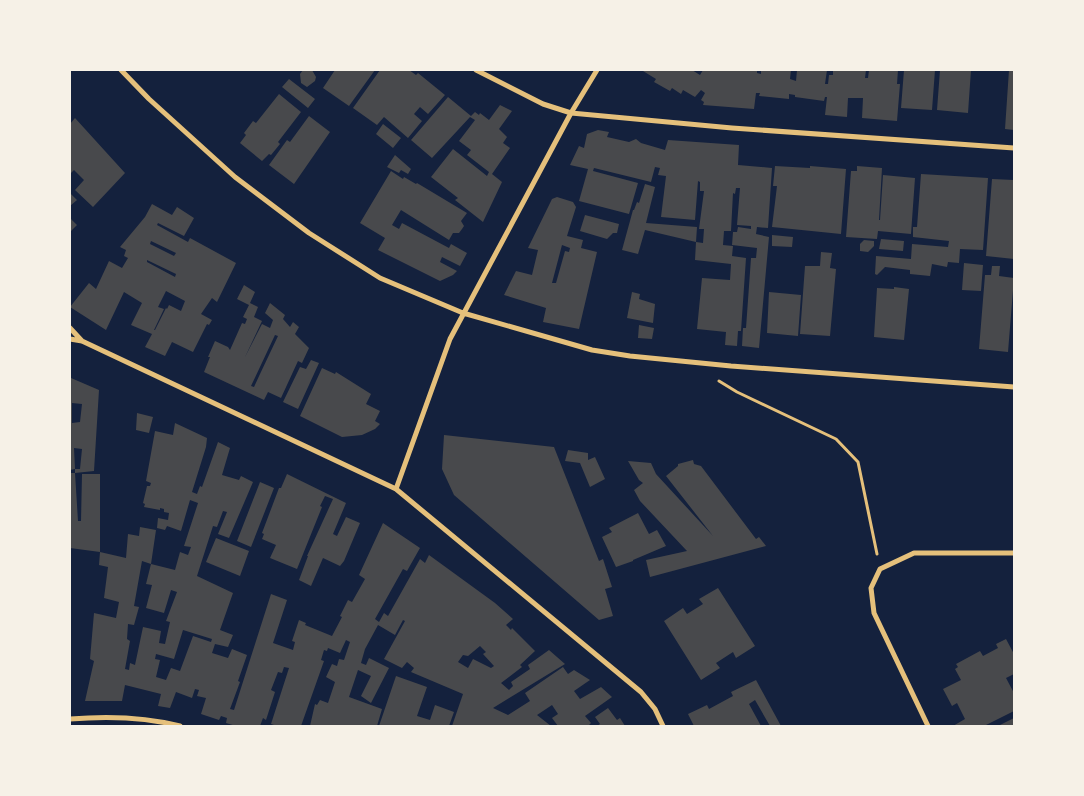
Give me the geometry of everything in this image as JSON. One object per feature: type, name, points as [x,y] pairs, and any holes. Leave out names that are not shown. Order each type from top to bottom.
[{"type":"street","points":[[121,70],[235,176],[309,233],[380,278],[463,313],[592,350],[630,356],[689,363],[1014,386]]},
{"type":"street","points":[[476,70],[543,104],[571,113],[732,128],[1014,148]]},
{"type":"street","points":[[396,489],[450,339],[571,113],[597,70]]},
{"type":"street","points":[[70,328],[82,341]]},
{"type":"street","points":[[70,339],[82,341],[396,489],[641,692],[655,709],[663,726]]},
{"type":"street","points":[[928,726],[874,613],[871,588],[880,569],[914,553],[1014,553]]},
{"type":"street","points":[[70,719],[95,717],[121,718],[180,726]]},
{"type":"path","points":[[713,377],[737,392],[836,439],[858,462],[880,569]]},
{"type":"building","points":[[303,70],[312,70],[316,77],[315,81],[307,87],[301,83],[300,74]]},
{"type":"building","points":[[335,70],[375,70],[349,106],[323,88]]},
{"type":"building","points":[[380,70],[409,70],[416,75],[418,73],[445,95],[428,114],[420,107],[414,114],[422,121],[408,138],[384,117],[377,125],[353,108]]},
{"type":"building","points":[[644,70],[692,70],[700,75],[703,70],[757,70],[757,73],[761,74],[761,70],[791,70],[790,79],[796,81],[797,70],[827,70],[825,84],[828,84],[829,75],[833,75],[833,70],[866,70],[865,78],[868,78],[869,70],[898,70],[897,84],[900,84],[897,121],[862,118],[863,98],[848,98],[847,117],[825,115],[827,97],[825,97],[824,101],[795,97],[795,95],[789,94],[789,99],[759,96],[760,93],[756,93],[754,109],[703,105],[704,102],[701,100],[705,93],[701,90],[695,97],[683,90],[681,94],[672,88],[670,91],[654,82],[656,79]]},
{"type":"building","points":[[904,70],[935,70],[932,110],[901,108]]},
{"type":"building","points":[[940,70],[971,70],[968,113],[937,110]]},
{"type":"building","points":[[1009,70],[1014,70],[1014,130],[1005,129]]},
{"type":"building","points":[[289,79],[315,99],[308,108],[282,87]]},
{"type":"building","points":[[279,94],[301,112],[278,142],[280,144],[271,155],[269,154],[262,161],[240,143],[246,135],[244,133],[253,121],[256,123]]},
{"type":"building","points":[[448,97],[471,116],[475,112],[479,115],[480,113],[489,120],[500,105],[512,111],[499,129],[507,137],[503,143],[510,148],[492,174],[502,182],[483,222],[455,200],[458,198],[431,177],[453,149],[487,176],[489,172],[467,155],[471,150],[459,141],[475,120],[470,117],[432,158],[411,140]]},
{"type":"building","points":[[309,116],[330,132],[294,184],[269,165],[287,140],[290,142]]},
{"type":"building","points":[[75,118],[125,173],[93,207],[75,190],[84,180],[74,170],[70,174],[70,124]]},
{"type":"building","points":[[383,124],[401,138],[393,148],[376,134]]},
{"type":"building","points":[[598,130],[609,132],[607,137],[629,142],[636,139],[641,143],[665,150],[668,140],[739,145],[738,165],[772,168],[768,228],[757,227],[756,234],[769,237],[759,348],[742,346],[743,328],[746,328],[751,258],[756,258],[757,248],[732,245],[733,232],[737,232],[738,227],[751,229],[751,226],[737,225],[740,188],[736,188],[735,194],[733,193],[731,231],[724,231],[723,245],[733,246],[732,256],[746,258],[741,331],[738,331],[737,346],[725,345],[726,332],[697,329],[702,278],[730,280],[731,264],[695,260],[696,242],[703,243],[704,229],[699,229],[704,191],[700,191],[700,182],[698,181],[695,220],[661,217],[666,176],[658,175],[660,168],[655,167],[651,182],[594,168],[593,171],[638,183],[629,214],[579,201],[588,169],[570,165],[579,146],[584,148],[587,134]]},
{"type":"building","points":[[395,155],[411,169],[408,174],[401,170],[399,173],[387,167]]},
{"type":"building","points":[[775,166],[846,169],[841,234],[772,227],[777,186],[773,186]]},
{"type":"building","points":[[857,166],[882,168],[879,220],[883,175],[915,178],[911,234],[878,231],[877,239],[846,237],[851,171],[857,171]]},
{"type":"building","points":[[391,171],[403,179],[404,177],[417,183],[467,213],[461,221],[464,226],[462,229],[459,233],[453,233],[449,240],[401,210],[392,225],[399,229],[402,223],[449,248],[451,244],[467,253],[460,266],[442,257],[440,262],[457,271],[453,275],[440,281],[378,250],[385,238],[360,223]]},
{"type":"building","points":[[921,174],[988,178],[983,250],[960,249],[959,263],[948,262],[947,267],[932,264],[930,276],[910,274],[910,270],[885,267],[877,275],[875,274],[876,256],[911,259],[912,244],[948,247],[949,241],[913,237],[913,227],[917,227]]},
{"type":"building","points":[[992,179],[1014,180],[1014,259],[986,256]]},
{"type":"building","points":[[645,184],[655,187],[646,223],[697,227],[696,242],[645,230],[638,254],[622,250],[633,210],[637,202],[639,203]]},
{"type":"building","points":[[70,193],[77,200],[70,206]]},
{"type":"building","points":[[557,197],[573,202],[576,207],[567,236],[583,240],[581,248],[597,252],[579,329],[543,322],[546,308],[504,295],[516,271],[532,275],[538,250],[528,248],[552,199]],"holes":[[[562,245],[570,248],[569,252],[565,251],[556,283],[552,283]]]},
{"type":"building","points":[[152,204],[172,215],[177,207],[194,218],[184,236],[158,223],[157,225],[188,242],[190,238],[236,263],[217,302],[212,298],[201,314],[212,320],[209,325],[207,324],[193,352],[172,342],[165,356],[145,347],[152,334],[131,325],[142,303],[124,292],[106,330],[70,307],[89,283],[96,289],[109,261],[122,268],[128,258],[124,256],[126,250],[120,247],[145,217]],"holes":[[[151,241],[176,253],[174,256],[150,244]],[[147,260],[176,274],[175,277],[147,262]],[[166,291],[185,301],[181,311],[169,305],[154,330],[164,309],[158,307]]]},
{"type":"building","points":[[585,215],[619,224],[617,233],[613,233],[607,239],[580,231]]},
{"type":"building","points":[[70,218],[77,225],[70,232]]},
{"type":"building","points":[[772,235],[793,237],[792,247],[772,246]]},
{"type":"building","points":[[881,239],[904,241],[903,251],[879,249]]},
{"type":"building","points":[[864,240],[874,241],[874,246],[868,252],[860,251],[860,244]]},
{"type":"building","points":[[821,252],[832,253],[830,268],[836,269],[830,336],[800,334],[805,266],[820,266]]},
{"type":"building","points":[[964,263],[983,265],[981,291],[962,290]]},
{"type":"building","points":[[992,266],[1000,266],[999,276],[1014,278],[1008,352],[979,349],[985,275],[991,275]]},
{"type":"building","points":[[244,285],[255,292],[250,303],[258,307],[254,317],[262,321],[245,357],[262,324],[270,328],[273,320],[265,313],[270,303],[285,315],[283,319],[290,327],[293,322],[299,327],[295,334],[309,348],[302,363],[298,361],[281,398],[268,392],[264,400],[204,372],[215,341],[228,347],[230,350],[242,323],[245,324],[247,319],[243,317],[249,305],[237,299]],"holes":[[[275,335],[278,336],[254,387],[251,386]]]},
{"type":"building","points":[[894,287],[909,289],[904,340],[874,337],[877,288],[894,289]]},
{"type":"building","points":[[632,292],[640,294],[639,299],[655,304],[653,323],[627,318]]},
{"type":"building","points":[[769,292],[801,295],[798,336],[767,333]]},
{"type":"building","points":[[639,325],[654,328],[652,339],[638,338]]},
{"type":"building","points":[[311,360],[319,363],[298,409],[283,402],[300,367],[306,369]]},
{"type":"building","points":[[322,368],[335,374],[336,372],[371,394],[366,404],[380,411],[375,421],[380,424],[375,429],[362,435],[342,437],[300,416]]},
{"type":"building","points":[[71,378],[99,390],[94,471],[75,473],[75,469],[70,470]],"holes":[[[72,403],[82,404],[80,422],[72,423]],[[74,448],[82,449],[80,469],[75,469]]]},
{"type":"building","points":[[137,413],[153,417],[149,433],[136,430]]},
{"type":"building","points":[[175,423],[207,438],[192,492],[197,494],[200,486],[202,487],[218,442],[230,448],[222,475],[239,480],[241,476],[253,482],[229,538],[218,534],[227,512],[223,511],[217,527],[213,526],[197,576],[233,593],[220,630],[233,635],[228,647],[215,644],[212,653],[228,658],[232,649],[247,655],[230,709],[234,710],[271,594],[287,600],[273,643],[293,650],[295,642],[292,641],[299,620],[306,623],[305,625],[332,636],[348,600],[352,602],[365,579],[359,575],[383,523],[420,548],[407,571],[403,569],[375,619],[379,622],[384,613],[388,616],[420,559],[425,563],[429,555],[495,603],[513,619],[506,625],[511,630],[512,628],[535,651],[520,665],[522,667],[501,683],[509,690],[513,686],[511,682],[530,669],[528,665],[549,650],[565,664],[493,708],[508,715],[530,701],[525,693],[563,667],[568,674],[574,670],[590,680],[574,691],[580,699],[601,687],[612,697],[585,716],[591,723],[588,726],[558,726],[552,718],[558,714],[552,705],[537,715],[551,726],[452,726],[463,694],[411,672],[414,668],[407,662],[402,668],[384,659],[405,621],[403,620],[395,635],[378,625],[365,649],[361,663],[366,665],[369,658],[389,668],[371,703],[361,696],[371,676],[358,670],[349,697],[382,709],[377,726],[310,726],[315,704],[317,705],[320,700],[328,703],[335,682],[326,677],[332,664],[337,666],[339,659],[344,660],[350,642],[346,640],[340,653],[328,648],[327,651],[324,650],[321,660],[324,661],[301,726],[277,726],[271,724],[289,668],[284,667],[282,673],[278,672],[271,690],[275,692],[266,720],[263,718],[260,726],[236,726],[226,723],[227,718],[221,716],[219,720],[201,714],[206,698],[197,696],[199,690],[195,689],[192,698],[176,692],[170,708],[158,706],[161,694],[125,685],[122,701],[85,701],[94,661],[90,659],[94,613],[116,618],[119,602],[104,598],[108,567],[99,565],[100,552],[126,558],[128,534],[139,536],[140,527],[156,530],[151,564],[175,570],[180,552],[188,555],[191,547],[184,546],[198,503],[190,500],[181,531],[167,526],[165,530],[157,528],[158,518],[168,520],[169,513],[164,512],[164,509],[160,508],[160,510],[144,507],[145,504],[143,503],[147,486],[150,486],[151,483],[146,481],[155,431],[173,435]],"holes":[[[142,561],[151,564],[146,584],[152,585],[146,608],[164,613],[171,590],[177,592],[166,621],[170,622],[165,644],[159,643],[161,631],[143,627],[135,665],[130,663],[129,670],[125,669],[130,641],[127,639],[128,624],[134,625],[139,607],[134,606]],[[183,630],[212,639],[211,642],[193,636],[180,671],[171,668],[166,680],[156,677],[160,660],[155,659],[156,654],[174,659]],[[480,646],[486,652],[483,654],[494,666],[491,668],[473,659],[468,668],[458,662],[463,655],[468,656]]]},
{"type":"building","points":[[444,435],[554,447],[599,561],[603,559],[612,587],[605,589],[613,616],[599,620],[454,495],[442,469]]},
{"type":"building","points":[[568,450],[588,453],[588,460],[595,457],[605,479],[590,487],[580,463],[565,461]]},
{"type":"building","points":[[693,460],[694,464],[701,466],[756,539],[759,537],[766,546],[650,577],[646,560],[687,551],[640,501],[634,490],[643,483],[639,480],[628,461],[651,463],[656,474],[713,536],[666,476],[678,464]]},
{"type":"building","points":[[70,473],[75,473],[78,521],[81,521],[82,474],[100,474],[100,552],[70,548]]},
{"type":"building","points":[[287,474],[346,503],[333,534],[337,536],[346,517],[360,523],[344,561],[340,566],[323,558],[311,586],[299,580],[307,556],[333,499],[325,496],[297,569],[270,558],[276,545],[262,539],[264,534],[262,533],[279,488],[281,488]]},
{"type":"building","points":[[260,482],[274,488],[251,547],[237,541]]},
{"type":"building","points":[[638,513],[649,534],[657,530],[666,546],[616,567],[602,537],[612,532],[609,528]]},
{"type":"building","points":[[216,538],[249,551],[240,576],[206,562]]},
{"type":"building","points":[[718,588],[755,646],[736,658],[733,652],[716,663],[720,668],[701,680],[664,621],[683,608],[687,614],[703,604],[699,599]]},
{"type":"building","points":[[1006,639],[1014,654],[1014,674],[1006,678],[1014,693],[1014,711],[984,726],[953,726],[965,719],[957,703],[952,706],[943,689],[961,680],[955,669],[958,667],[956,664],[980,651],[983,656],[998,648],[996,644]]},
{"type":"building","points":[[396,676],[427,687],[417,716],[430,720],[435,705],[454,712],[449,726],[379,726]]},
{"type":"building","points":[[756,680],[781,726],[770,726],[755,700],[749,704],[761,726],[694,726],[688,714],[707,705],[709,709],[733,696],[731,692]]},
{"type":"building","points":[[608,708],[617,720],[620,718],[625,726],[597,726],[600,724],[595,717]]},
{"type":"building","points":[[1014,718],[1014,726],[998,726]]}]
